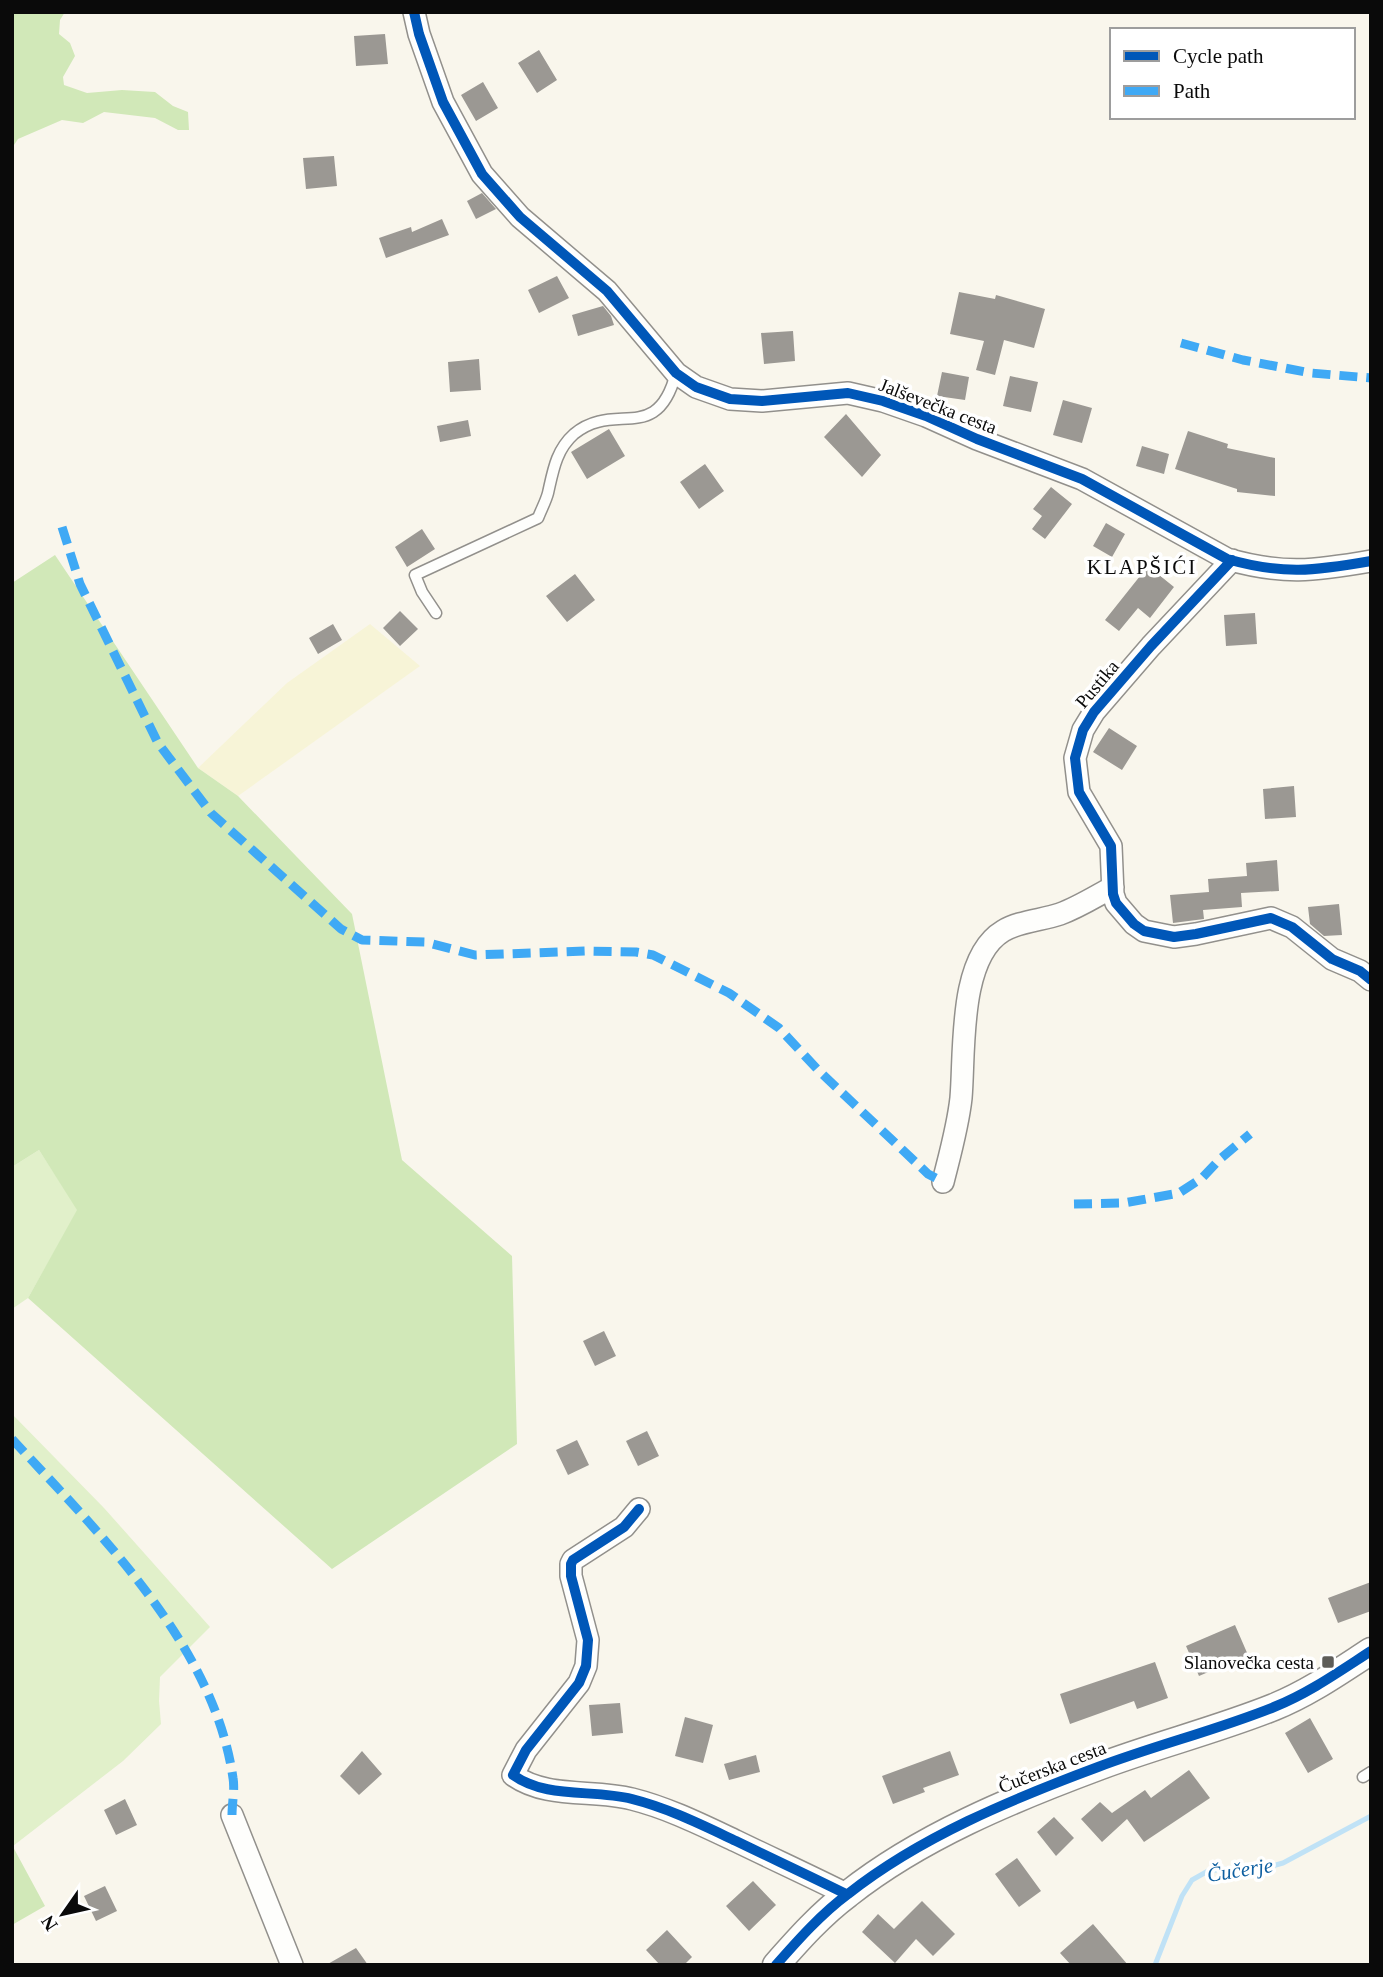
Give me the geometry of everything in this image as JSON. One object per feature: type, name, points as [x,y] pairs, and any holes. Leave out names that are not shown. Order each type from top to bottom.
[{"type":"street","name":"Jalševečka cesta","points":[[414,12],[443,102],[482,174],[520,217],[607,290],[676,373],[696,387],[730,399],[762,401],[848,393],[883,401],[926,415],[977,439],[1082,479],[1232,560],[1273,570],[1305,571],[1371,561]]},
{"type":"street","name":"Pustika","points":[[1232,560],[1151,646],[1094,712],[1077,744],[1075,774],[1079,792],[1111,846],[1116,902],[1135,924],[1154,934],[1174,937],[1270,918],[1292,927],[1332,959],[1360,971],[1371,980]]},
{"type":"street","points":[[943,1182],[959,1108],[963,1040],[971,985],[987,947],[1004,930],[1060,914],[1113,887]]},
{"type":"street","points":[[639,1509],[624,1527],[573,1560],[571,1564],[571,1576],[588,1640],[586,1666],[579,1683],[526,1750],[513,1775],[522,1782],[544,1788],[630,1798],[658,1807],[687,1818],[846,1895]]},
{"type":"street","name":"Čučerska cesta","points":[[776,1965],[800,1938],[846,1895],[898,1858],[1005,1804],[1100,1766],[1276,1706],[1315,1686],[1371,1651]]},
{"type":"street","points":[[232,1815],[292,1965]]},
{"type":"lane","points":[[436,612],[422,592],[415,575],[538,519],[548,493],[556,458],[574,434],[590,425],[617,417],[633,420],[659,409],[671,389],[676,373]]},
{"type":"shaded area","points":[[370,624],[420,666],[238,796],[198,768],[287,683]]},
{"type":"green space","points":[[12,12],[65,12],[60,20],[59,34],[70,43],[75,56],[63,77],[64,85],[87,93],[122,90],[155,92],[173,106],[188,112],[189,130],[178,130],[155,118],[104,112],[83,123],[62,120],[18,139],[12,148]]},
{"type":"green space","points":[[55,555],[198,768],[238,796],[352,914],[402,1160],[512,1256],[517,1444],[332,1569],[28,1298],[77,1210],[39,1150],[12,1167],[12,583]]},
{"type":"green space","points":[[39,1150],[78,1210],[28,1298],[12,1309],[12,1167]]},
{"type":"green space","points":[[12,1414],[104,1508],[210,1627],[160,1677],[161,1724],[123,1761],[13,1846]]},
{"type":"green space","points":[[12,1845],[45,1906],[12,1925]]},
{"type":"building","points":[[385,34],[388,64],[356,66],[354,36]]},
{"type":"building","points":[[539,50],[557,80],[537,93],[518,63]]},
{"type":"building","points":[[483,82],[498,108],[476,121],[461,95]]},
{"type":"building","points":[[334,156],[337,186],[306,189],[303,158]]},
{"type":"building","points":[[482,193],[496,209],[476,219],[467,201]]},
{"type":"building","points":[[442,219],[449,235],[386,258],[379,238],[411,227],[412,232]]},
{"type":"building","points":[[557,276],[569,298],[539,313],[528,290]]},
{"type":"building","points":[[959,292],[995,299],[996,295],[1045,309],[1034,348],[1004,340],[995,375],[976,370],[984,341],[950,334]]},
{"type":"building","points":[[603,306],[614,325],[578,336],[572,315]]},
{"type":"building","points":[[793,331],[795,361],[764,364],[761,333]]},
{"type":"building","points":[[479,359],[481,390],[450,392],[448,362]]},
{"type":"building","points":[[942,372],[969,377],[965,400],[937,396]]},
{"type":"building","points":[[1010,376],[1038,382],[1031,412],[1003,406]]},
{"type":"building","points":[[1063,400],[1092,408],[1082,443],[1053,435]]},
{"type":"building","points":[[846,414],[881,455],[862,477],[824,437]]},
{"type":"building","points":[[468,420],[471,436],[440,442],[437,426]]},
{"type":"building","points":[[609,429],[625,456],[587,479],[571,452]]},
{"type":"building","points":[[1188,431],[1228,444],[1227,448],[1275,458],[1275,496],[1237,492],[1237,489],[1175,469]]},
{"type":"building","points":[[1142,446],[1169,454],[1164,474],[1136,466]]},
{"type":"building","points":[[705,464],[724,491],[699,509],[680,482]]},
{"type":"building","points":[[1051,487],[1072,504],[1045,539],[1032,529],[1042,516],[1033,509]]},
{"type":"building","points":[[1106,523],[1125,534],[1112,557],[1093,546]]},
{"type":"building","points":[[422,529],[435,549],[407,567],[395,547]]},
{"type":"building","points":[[1148,566],[1174,587],[1150,618],[1138,608],[1119,631],[1105,620]]},
{"type":"building","points":[[575,574],[595,600],[567,622],[546,596]]},
{"type":"building","points":[[400,611],[418,629],[400,646],[383,628]]},
{"type":"building","points":[[1255,613],[1257,644],[1226,646],[1224,615]]},
{"type":"building","points":[[333,624],[342,640],[318,654],[309,638]]},
{"type":"building","points":[[1109,728],[1137,746],[1122,770],[1093,752]]},
{"type":"building","points":[[1294,786],[1296,817],[1265,819],[1263,789]]},
{"type":"building","points":[[1277,860],[1279,891],[1241,893],[1242,907],[1203,910],[1204,919],[1173,923],[1170,895],[1209,892],[1208,879],[1247,876],[1246,863]]},
{"type":"building","points":[[1339,904],[1342,935],[1324,936],[1310,924],[1308,907]]},
{"type":"building","points":[[604,1331],[616,1356],[595,1366],[583,1341]]},
{"type":"building","points":[[647,1431],[659,1456],[638,1466],[626,1441]]},
{"type":"building","points":[[577,1440],[589,1465],[568,1475],[556,1450]]},
{"type":"building","points":[[1371,1582],[1371,1611],[1338,1623],[1328,1598]]},
{"type":"building","points":[[1235,1625],[1248,1655],[1199,1676],[1186,1646]]},
{"type":"building","points":[[1155,1662],[1168,1698],[1137,1709],[1134,1701],[1070,1724],[1060,1694]]},
{"type":"building","points":[[620,1703],[623,1733],[592,1736],[589,1705]]},
{"type":"building","points":[[685,1717],[713,1725],[703,1763],[675,1756]]},
{"type":"building","points":[[1310,1718],[1333,1759],[1308,1773],[1285,1733]]},
{"type":"building","points":[[362,1751],[382,1774],[359,1795],[340,1776]]},
{"type":"building","points":[[950,1751],[959,1775],[923,1788],[925,1792],[893,1804],[882,1776]]},
{"type":"building","points":[[756,1755],[760,1772],[729,1780],[724,1764]]},
{"type":"building","points":[[1189,1770],[1210,1798],[1144,1842],[1127,1819],[1102,1842],[1081,1819],[1100,1802],[1112,1813],[1145,1790],[1151,1798]]},
{"type":"building","points":[[125,1799],[137,1825],[116,1835],[104,1810]]},
{"type":"building","points":[[1054,1817],[1074,1838],[1056,1856],[1037,1832]]},
{"type":"building","points":[[1017,1858],[1041,1891],[1019,1907],[995,1874]]},
{"type":"building","points":[[753,1881],[776,1905],[749,1931],[726,1906]]},
{"type":"building","points":[[105,1886],[117,1911],[96,1921],[84,1896]]},
{"type":"building","points":[[922,1901],[955,1934],[933,1956],[916,1939],[895,1963],[862,1932],[878,1914],[894,1929]]},
{"type":"building","points":[[1093,1924],[1128,1965],[1071,1965],[1060,1953]]},
{"type":"building","points":[[667,1930],[692,1957],[684,1965],[660,1965],[646,1950]]},
{"type":"building","points":[[356,1948],[368,1965],[326,1965]]},
{"type":"waterway","name":"Čučerje","points":[[1155,1965],[1182,1896],[1192,1880],[1208,1871],[1241,1867],[1262,1869],[1283,1863],[1371,1816]]},
{"type":"marked path","points":[[1181,343],[1243,360],[1311,373],[1371,378]]},
{"type":"marked path","points":[[62,527],[80,584],[158,743],[211,813],[341,929],[362,940],[425,942],[475,955],[585,951],[653,955],[729,993],[779,1028],[818,1070],[928,1174],[943,1182]]},
{"type":"marked path","points":[[1074,1204],[1124,1203],[1179,1193],[1202,1178],[1250,1134]]},
{"type":"marked path","points":[[12,1439],[115,1553],[178,1637],[203,1682],[222,1729],[234,1782],[232,1815]]},
{"type":"cycle path","points":[[414,12],[443,102],[482,174],[520,217],[607,291],[676,373],[696,387],[730,399],[762,401],[848,393],[883,401],[1082,479],[1227,559],[1265,567],[1299,570],[1371,561]]},
{"type":"cycle path","points":[[1232,560],[1151,646],[1094,712],[1083,730],[1075,758],[1079,792],[1111,846],[1113,894],[1116,903],[1134,924],[1144,931],[1174,937],[1271,918],[1292,927],[1332,959],[1360,971],[1371,980]]},
{"type":"cycle path","points":[[639,1509],[624,1527],[573,1560],[571,1564],[571,1576],[588,1640],[586,1666],[579,1683],[526,1750],[513,1775],[526,1783],[555,1791],[617,1796],[659,1807],[846,1894]]},
{"type":"cycle path","points":[[776,1965],[838,1902],[876,1873],[936,1837],[1000,1806],[1066,1779],[1274,1707],[1312,1688],[1371,1651]]},
{"type":"place","name":"Slanovečka cesta","points":[[1328,1662]]},
{"type":"district","name":"KLAPŠIĆI","points":[[1142,567]]}]
